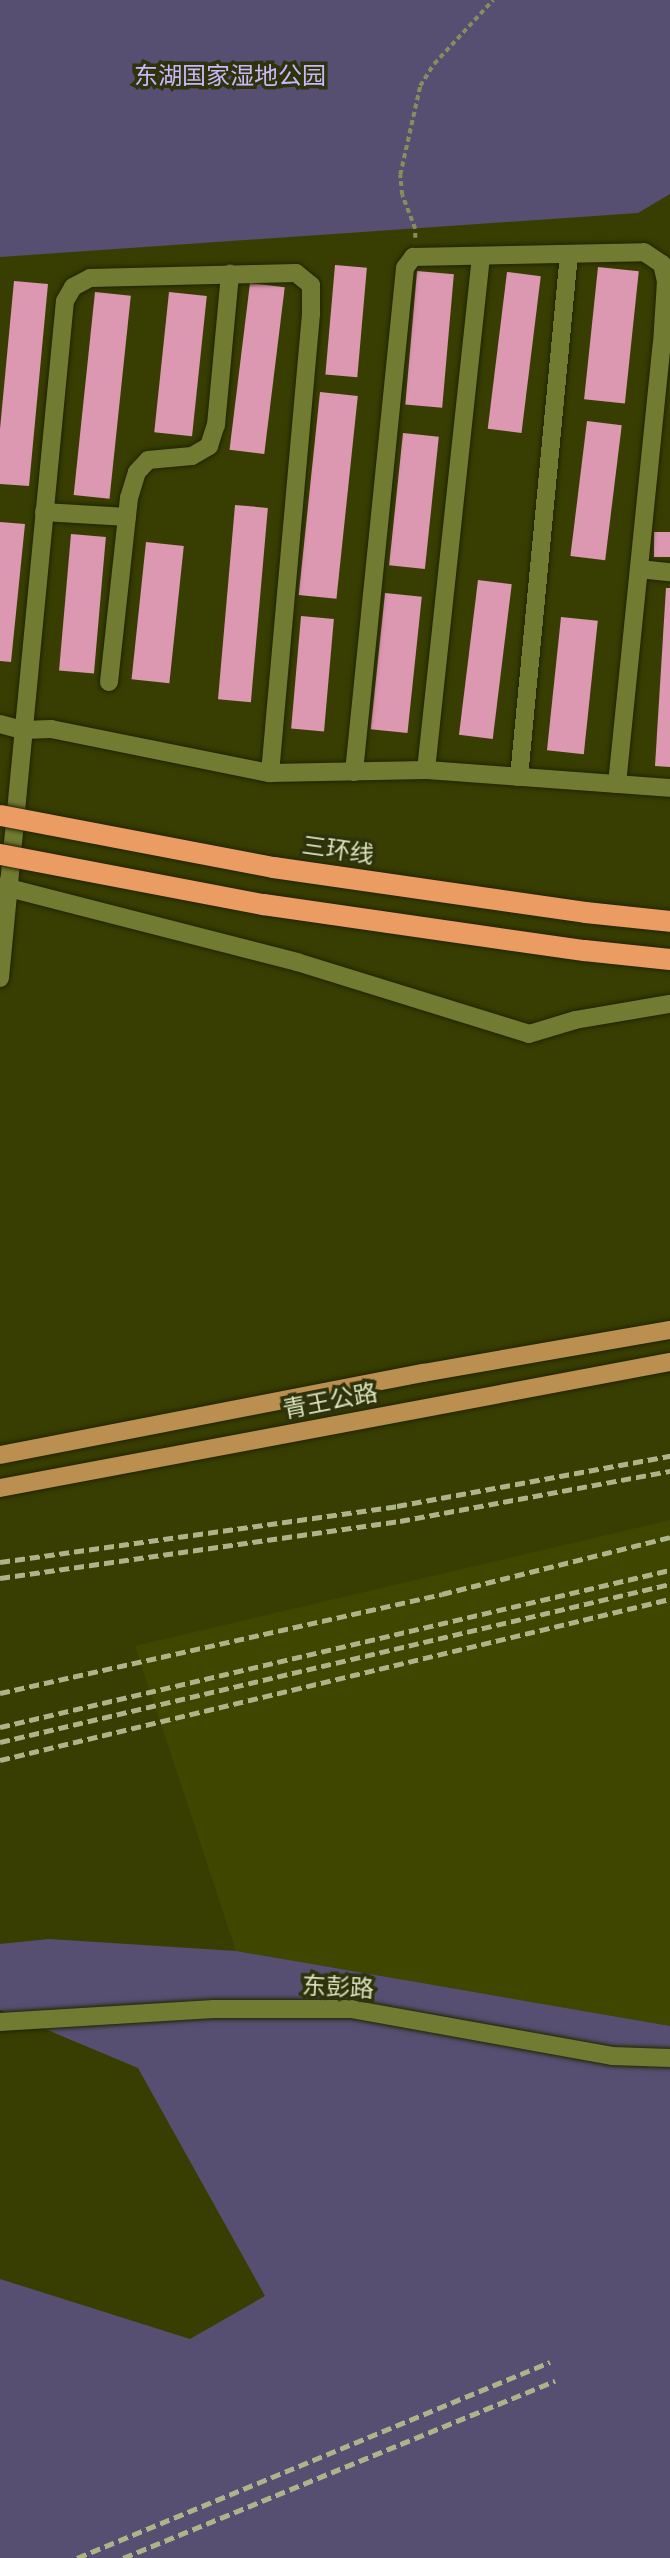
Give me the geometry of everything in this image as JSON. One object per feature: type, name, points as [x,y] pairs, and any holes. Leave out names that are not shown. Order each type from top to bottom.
[{"type":"highway","name":"三环线","points":[[0,816],[273,867],[585,912],[670,921]]},
{"type":"highway","points":[[0,854],[263,904],[670,959]]},
{"type":"main road","name":"青王公路","points":[[0,1455],[410,1376],[670,1330]]},
{"type":"main road","name":"青王公路","points":[[0,1488],[670,1362]]},
{"type":"street","points":[[354,772],[405,268],[413,257],[644,252],[662,264],[666,281],[666,344],[617,784]]},
{"type":"street","points":[[519,777],[569,254]]},
{"type":"street","points":[[426,770],[481,256]]},
{"type":"street","points":[[0,978],[5,887],[65,301],[73,287],[90,278],[296,273],[311,285],[311,314],[270,773]]},
{"type":"street","points":[[109,682],[127,517],[137,472],[148,460],[192,456],[209,446],[216,425],[230,274]]},
{"type":"street","points":[[44,512],[127,517]]},
{"type":"street","points":[[639,569],[670,572]]},
{"type":"street","points":[[0,724],[23,730],[51,729],[270,773],[426,770],[670,788]]},
{"type":"street","points":[[5,887],[297,962],[529,1034],[575,1020],[670,1004]]},
{"type":"street","name":"东彭路","points":[[0,2022],[214,2008],[351,2009],[451,2024],[612,2056],[670,2058]]},
{"type":"path","points":[[413,257],[415,229],[402,195],[401,175],[420,86],[434,64],[493,0]]},
{"type":"shaded area","points":[[670,1520],[670,2026],[236,1951],[135,1646]]},
{"type":"green space","name":"东湖国家湿地公园","points":[[0,0],[670,0],[670,194],[638,213],[0,257]]},
{"type":"green space","points":[[49,1939],[236,1951],[670,2026],[670,2558],[0,2558],[0,2279],[190,2339],[265,2296],[138,2068],[0,2010],[0,1944]]},
{"type":"building","points":[[335,265],[367,268],[357,377],[325,375]]},
{"type":"building","points":[[598,267],[639,271],[625,404],[584,399]]},
{"type":"building","points":[[417,271],[454,274],[442,408],[405,404]]},
{"type":"building","points":[[507,272],[541,276],[521,433],[488,429]]},
{"type":"building","points":[[14,281],[48,284],[29,486],[0,484],[0,429]]},
{"type":"building","points":[[250,283],[285,287],[264,454],[230,450]]},
{"type":"building","points":[[95,292],[131,296],[109,499],[74,495]]},
{"type":"building","points":[[169,292],[207,296],[192,436],[154,432]]},
{"type":"building","points":[[320,392],[358,396],[336,599],[299,595]]},
{"type":"building","points":[[587,421],[622,425],[605,560],[570,556]]},
{"type":"building","points":[[403,433],[439,437],[425,569],[389,565]]},
{"type":"building","points":[[235,505],[268,508],[251,702],[218,699]]},
{"type":"building","points":[[0,522],[25,524],[11,662],[0,661]]},
{"type":"building","points":[[654,532],[670,532],[670,557],[654,557]]},
{"type":"building","points":[[71,534],[106,537],[94,674],[59,670]]},
{"type":"building","points":[[146,542],[184,546],[169,683],[132,679]]},
{"type":"building","points":[[478,580],[512,584],[493,739],[459,735]]},
{"type":"building","points":[[666,588],[670,588],[670,767],[655,766]]},
{"type":"building","points":[[385,593],[422,597],[407,733],[371,729]]},
{"type":"building","points":[[301,616],[334,619],[324,731],[291,729]]},
{"type":"building","points":[[561,617],[598,621],[584,754],[547,750]]},
{"type":"railway","points":[[0,1562],[397,1506],[670,1456]]},
{"type":"railway","points":[[0,1578],[400,1521],[670,1471]]},
{"type":"railway","points":[[0,1693],[442,1594],[670,1537]]},
{"type":"railway","points":[[0,1727],[670,1570]]},
{"type":"railway","points":[[0,1742],[670,1584]]},
{"type":"railway","points":[[0,1760],[670,1599]]},
{"type":"railway","points":[[77,2558],[550,2362]]},
{"type":"railway","points":[[123,2558],[555,2381]]}]
